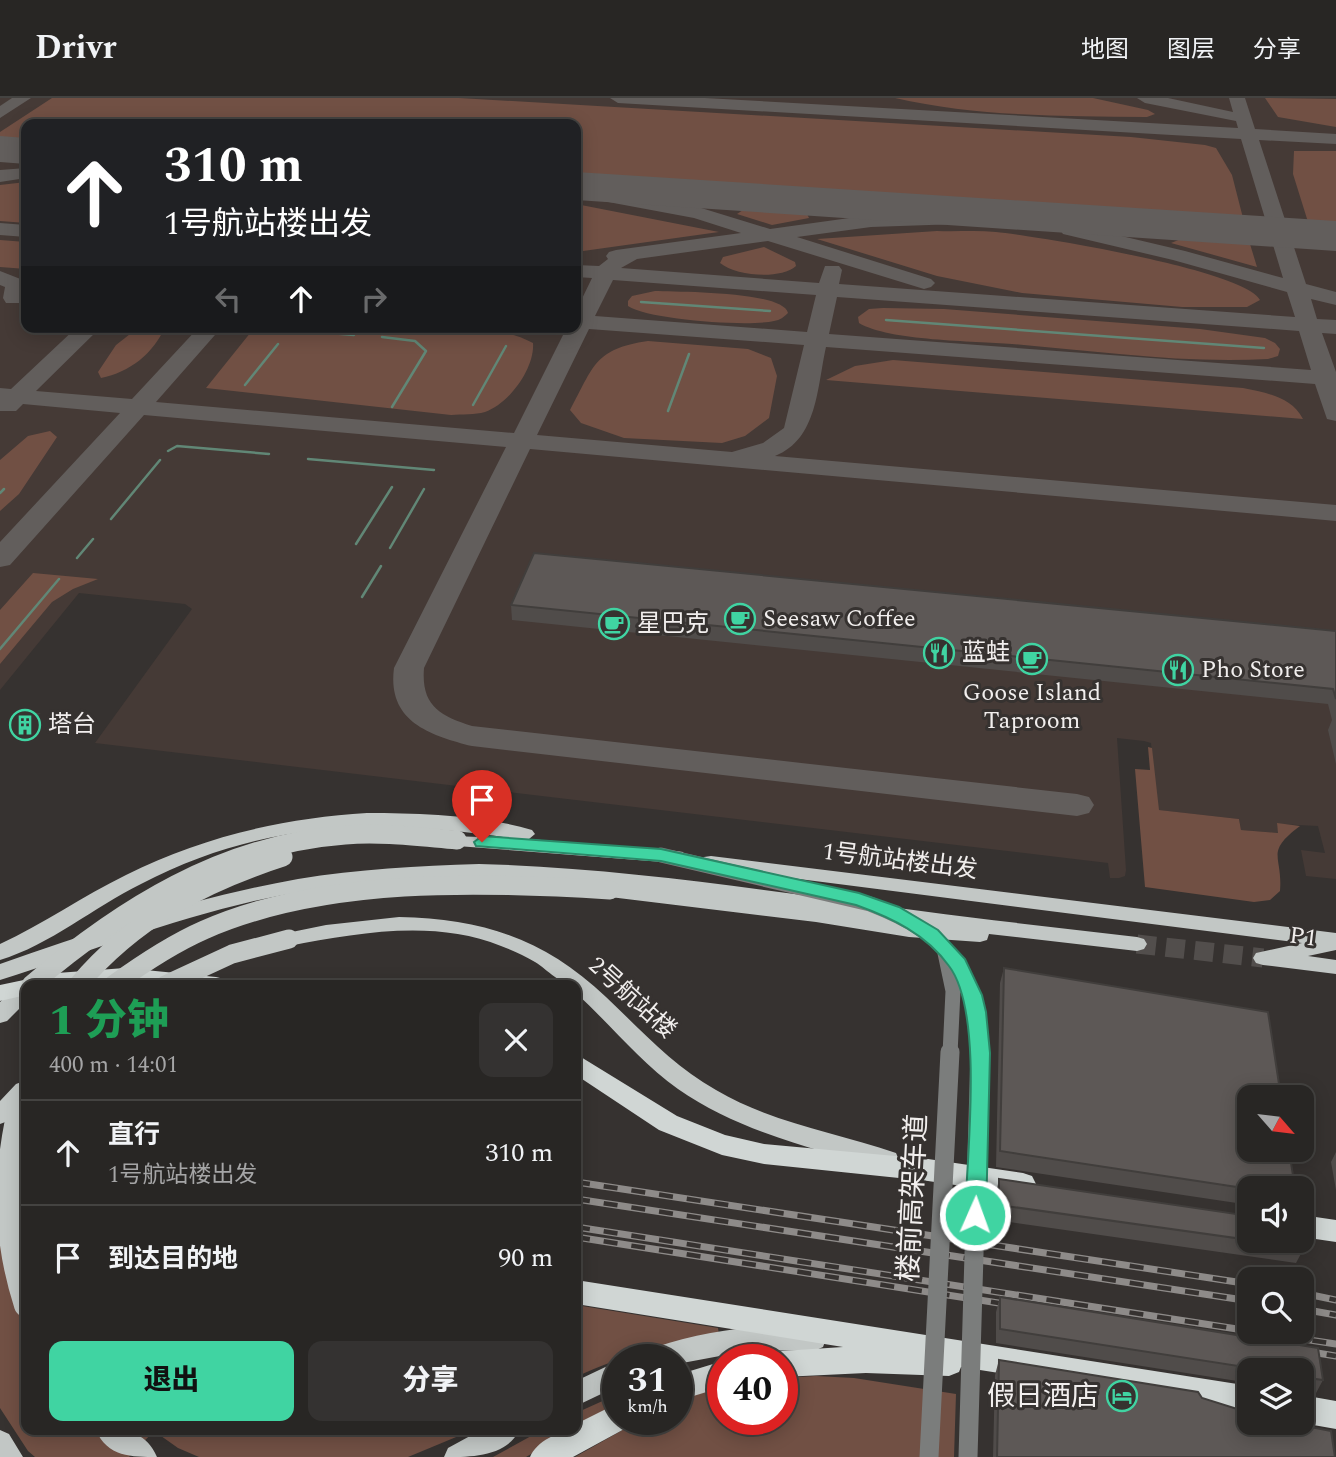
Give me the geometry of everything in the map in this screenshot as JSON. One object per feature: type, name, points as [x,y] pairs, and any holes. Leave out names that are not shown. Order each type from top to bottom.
[{"type":"highway","points":[[69,980],[136,976],[172,980]]},
{"type":"highway","points":[[0,993],[21,989]]},
{"type":"highway","points":[[581,1066],[668,1124],[722,1145],[764,1154],[928,1170],[1051,1189]]},
{"type":"highway","points":[[0,1202],[21,1205]]},
{"type":"highway","points":[[1314,1228],[1336,1231]]},
{"type":"highway","points":[[581,1293],[1237,1399]]},
{"type":"highway","points":[[798,1362],[868,1359],[1055,1368]]},
{"type":"highway","points":[[1314,1411],[1336,1415]]},
{"type":"highway","points":[[544,1457],[602,1426]]},
{"type":"main road","points":[[0,953],[122,885],[190,855],[275,831],[327,822],[368,819],[421,821],[661,855]]},
{"type":"main road","points":[[39,980],[118,916],[170,885],[225,862],[282,845],[345,835],[374,834],[457,840]]},
{"type":"main road","name":"1号航站楼出发","points":[[457,840],[661,855],[1336,942]]},
{"type":"main road","points":[[83,980],[115,946],[159,911],[207,884],[234,873],[295,853],[325,847],[457,840]]},
{"type":"main road","points":[[0,972],[115,933],[220,902],[340,879],[495,870],[616,877],[1138,944]]},
{"type":"main road","points":[[121,980],[204,930],[259,911],[371,890],[418,886],[505,884],[610,891],[816,915],[947,934],[1046,933]]},
{"type":"main road","points":[[816,915],[893,914]]},
{"type":"main road","name":"2号航站楼","points":[[289,939],[376,923],[438,924],[488,934],[512,943],[546,960],[573,980]]},
{"type":"main road","points":[[176,980],[232,954],[289,939]]},
{"type":"main road","points":[[192,980],[289,939]]},
{"type":"main road","name":"P1","points":[[1336,942],[1263,958],[1336,967]]},
{"type":"main road","name":"2号航站楼","points":[[581,987],[686,1082],[729,1106],[804,1134],[928,1170]]},
{"type":"main road","points":[[0,1015],[21,993]]},
{"type":"main road","points":[[0,1115],[21,1094]]},
{"type":"main road","points":[[21,1104],[13,1129],[6,1175],[7,1221],[21,1286]]},
{"type":"main road","points":[[0,1165],[21,1128]]},
{"type":"main road","points":[[693,1347],[740,1340],[805,1338],[933,1348]]},
{"type":"main road","points":[[581,1392],[602,1381]]},
{"type":"main road","points":[[115,1435],[144,1457]]},
{"type":"main road","points":[[457,1457],[497,1435]]},
{"type":"main road","points":[[0,1443],[10,1457]]},
{"type":"street","points":[[661,855],[859,900],[913,922],[942,943],[966,979],[979,1030],[968,1457]]},
{"type":"street","name":"楼前高架车道","points":[[929,1457],[953,991],[950,966],[942,943]]},
{"type":"shaded area","points":[[0,98],[1336,98],[1336,879],[1306,876],[1301,850],[1325,853],[1318,826],[1277,824],[1279,833],[1241,830],[1239,819],[1158,810],[1151,743],[1117,738],[1126,870],[1125,876],[1119,878],[1110,878],[1108,863],[95,743],[192,609],[185,604],[79,593],[0,690]]},
{"type":"shaded area","points":[[52,98],[459,98],[1131,137],[1216,148],[1232,175],[1243,218],[581,175],[581,119],[21,119],[21,140],[0,138],[0,132]]},
{"type":"shaded area","points":[[895,98],[1093,98],[1148,110],[1155,114],[1147,117],[1021,114],[957,109]]},
{"type":"shaded area","points":[[1265,98],[1336,99],[1336,127],[1278,117]]},
{"type":"shaded area","points":[[1294,151],[1336,151],[1336,224],[1308,222],[1293,174]]},
{"type":"shaded area","points":[[21,183],[21,223],[0,221],[0,185]]},
{"type":"shaded area","points":[[581,205],[719,232],[581,251]]},
{"type":"shaded area","points":[[743,210],[807,214],[809,218],[772,225],[737,214]]},
{"type":"shaded area","points":[[937,231],[996,232],[1137,256],[1218,277],[1246,289],[1260,300],[1247,307],[1182,307],[1022,293],[937,276],[817,239]]},
{"type":"shaded area","points":[[1181,239],[1250,244],[1257,267],[1171,243]]},
{"type":"shaded area","points":[[0,240],[21,242],[21,269],[0,267]]},
{"type":"shaded area","points":[[764,247],[795,262],[796,266],[780,273],[758,275],[736,271],[720,263],[723,257]]},
{"type":"shaded area","points":[[655,291],[750,297],[768,300],[782,306],[788,313],[774,321],[761,323],[722,323],[656,315],[628,306],[632,296]]},
{"type":"shaded area","points":[[869,309],[944,309],[1200,329],[1265,338],[1280,349],[1278,356],[1268,359],[1172,358],[911,337],[873,329],[859,323],[858,317]]},
{"type":"shaded area","points":[[131,333],[162,333],[154,346],[131,366],[101,378],[98,372],[116,345]]},
{"type":"shaded area","points":[[250,333],[506,333],[533,343],[530,363],[519,384],[494,408],[477,414],[451,415],[206,388]]},
{"type":"shaded area","points":[[648,341],[748,349],[771,358],[777,376],[769,418],[745,436],[722,443],[624,438],[581,423],[570,410],[598,362],[616,349]]},
{"type":"shaded area","points":[[893,360],[1243,388],[1285,400],[1303,419],[826,380],[855,366]]},
{"type":"shaded area","points":[[50,431],[57,437],[19,494],[0,511],[0,460],[28,436]]},
{"type":"shaded area","points":[[33,573],[98,579],[73,589],[52,602],[0,664],[0,610]]},
{"type":"shaded area","points":[[1148,747],[1152,748],[1159,810],[1239,819],[1241,830],[1278,833],[1277,823],[1300,826],[1282,842],[1279,849],[1280,891],[1270,900],[1254,902],[1145,887],[1135,769],[1150,770]]},
{"type":"shaded area","points":[[0,1213],[21,1217],[21,1435],[150,1435],[129,1457],[35,1457],[28,1451],[0,1408]]},
{"type":"shaded area","points":[[581,1306],[718,1328],[719,1335],[682,1342],[602,1344],[602,1366],[581,1375]]},
{"type":"shaded area","points":[[798,1377],[854,1378],[956,1394],[954,1457],[575,1457],[614,1435],[693,1435],[693,1395],[707,1392],[707,1435],[798,1435]]},
{"type":"shaded area","points":[[602,1401],[602,1416],[581,1426],[581,1411]]},
{"type":"shaded area","points":[[160,1435],[461,1435],[408,1457],[199,1457],[178,1448]]},
{"type":"shaded area","points":[[533,1435],[563,1435],[526,1457],[493,1457]]},
{"type":"building","points":[[534,553],[1336,631],[1336,699],[1333,689],[511,605]]},
{"type":"building","points":[[23,712],[38,714],[26,722],[12,722],[12,718]]},
{"type":"building","points":[[1004,968],[1268,1012],[1279,1085],[1237,1085],[1237,1162],[1291,1162],[1293,1176],[1237,1176],[1237,1187],[1000,1151]]},
{"type":"building","points":[[999,1179],[1237,1214],[1237,1238],[999,1205]]},
{"type":"building","points":[[1000,1297],[1237,1335],[1237,1344],[1293,1344],[1318,1348],[1323,1380],[1314,1379],[1314,1358],[1237,1358],[1237,1366],[1000,1329]]},
{"type":"building","points":[[999,1360],[1198,1392],[1202,1398],[1237,1409],[1237,1435],[1314,1435],[1314,1428],[1331,1431],[1335,1457],[997,1457]]},
{"type":"waterway","points":[[641,302],[770,311]]},
{"type":"waterway","points":[[886,320],[1264,348]]},
{"type":"waterway","points":[[329,333],[354,335]]},
{"type":"waterway","points":[[382,337],[415,341],[426,351],[392,407]]},
{"type":"waterway","points":[[245,385],[278,344]]},
{"type":"waterway","points":[[473,405],[506,346]]},
{"type":"waterway","points":[[668,411],[689,354]]},
{"type":"waterway","points":[[168,451],[177,446],[269,454]]},
{"type":"waterway","points":[[308,459],[434,470]]},
{"type":"waterway","points":[[111,519],[160,460]]},
{"type":"waterway","points":[[356,544],[392,487]]},
{"type":"waterway","points":[[0,493],[4,489]]},
{"type":"waterway","points":[[390,548],[424,489]]},
{"type":"waterway","points":[[77,558],[93,539]]},
{"type":"waterway","points":[[362,597],[381,566]]},
{"type":"waterway","points":[[0,649],[59,579]]},
{"type":"taxiway","points":[[0,113],[23,98]]},
{"type":"taxiway","points":[[618,98],[1248,134]]},
{"type":"taxiway","points":[[1145,98],[1232,117]]},
{"type":"taxiway","points":[[1237,98],[1248,134]]},
{"type":"taxiway","points":[[1248,134],[1336,139]]},
{"type":"taxiway","points":[[1248,134],[1297,288]]},
{"type":"taxiway","points":[[0,176],[21,174]]},
{"type":"taxiway","points":[[581,191],[698,213],[769,235]]},
{"type":"taxiway","points":[[769,235],[871,221],[987,217],[1101,221]]},
{"type":"taxiway","points":[[0,229],[21,231]]},
{"type":"taxiway","points":[[1070,230],[1178,255],[1297,288]]},
{"type":"taxiway","points":[[633,254],[769,235]]},
{"type":"taxiway","points":[[769,235],[924,283]]},
{"type":"taxiway","points":[[633,254],[637,252]]},
{"type":"taxiway","points":[[605,273],[620,259],[633,254]]},
{"type":"taxiway","points":[[616,256],[633,254]]},
{"type":"taxiway","points":[[828,290],[832,270]]},
{"type":"taxiway","points":[[581,271],[605,273]]},
{"type":"taxiway","points":[[581,321],[605,273]]},
{"type":"taxiway","points":[[605,273],[828,290]]},
{"type":"taxiway","points":[[0,277],[16,284],[14,298]]},
{"type":"taxiway","points":[[1297,288],[1336,299]]},
{"type":"taxiway","points":[[1297,288],[1308,325]]},
{"type":"taxiway","points":[[816,339],[828,290]]},
{"type":"taxiway","points":[[828,290],[1308,325]]},
{"type":"taxiway","points":[[581,321],[816,339]]},
{"type":"taxiway","points":[[1308,325],[1336,327]]},
{"type":"taxiway","points":[[1308,325],[1325,378]]},
{"type":"taxiway","points":[[17,396],[84,333]]},
{"type":"taxiway","points":[[138,407],[206,333]]},
{"type":"taxiway","points":[[522,441],[576,333]]},
{"type":"taxiway","points":[[742,456],[772,448],[796,429],[816,339]]},
{"type":"taxiway","points":[[816,339],[1325,378]]},
{"type":"taxiway","points":[[1325,378],[1336,379]]},
{"type":"taxiway","points":[[1325,378],[1336,414]]},
{"type":"taxiway","points":[[0,395],[17,396]]},
{"type":"taxiway","points":[[7,406],[17,396]]},
{"type":"taxiway","points":[[17,396],[138,407]]},
{"type":"taxiway","points":[[0,559],[138,407]]},
{"type":"taxiway","points":[[138,407],[522,441]]},
{"type":"taxiway","points":[[522,441],[1336,513]]},
{"type":"taxiway","points":[[522,441],[409,668],[407,683],[410,695],[423,715],[446,728],[472,736],[1077,805]]},
{"type":"runway","points":[[0,149],[21,151]]},
{"type":"runway","points":[[581,186],[1336,236]]},
{"type":"tunnel","points":[[1137,944],[1263,958]]},
{"type":"railway","points":[[581,1183],[1237,1282]]},
{"type":"railway","points":[[581,1200],[1237,1299]]},
{"type":"railway","points":[[581,1228],[1237,1329]]},
{"type":"railway","points":[[581,1238],[1018,1306]]},
{"type":"railway","points":[[1314,1295],[1336,1300]]},
{"type":"railway","points":[[1314,1311],[1336,1315]]},
{"type":"railway","points":[[1314,1341],[1336,1344]]},
{"type":"railway","points":[[1299,1350],[1336,1356]]},
{"type":"place","name":"Seesaw Coffee","points":[[740,619]]},
{"type":"place","name":"星巴克","points":[[614,624]]},
{"type":"place","name":"蓝蛙","points":[[939,653]]},
{"type":"place","name":"Goose Island Taproom","points":[[1032,659]]},
{"type":"place","name":"Pho Store","points":[[1178,670]]},
{"type":"place","name":"塔台","points":[[25,725]]},
{"type":"place","name":"假日酒店","points":[[1122,1396]]},
{"type":"route","points":[[482,842],[661,855],[859,900],[893,912],[932,934],[958,964],[977,1012],[980,1053],[975,1215]]}]
